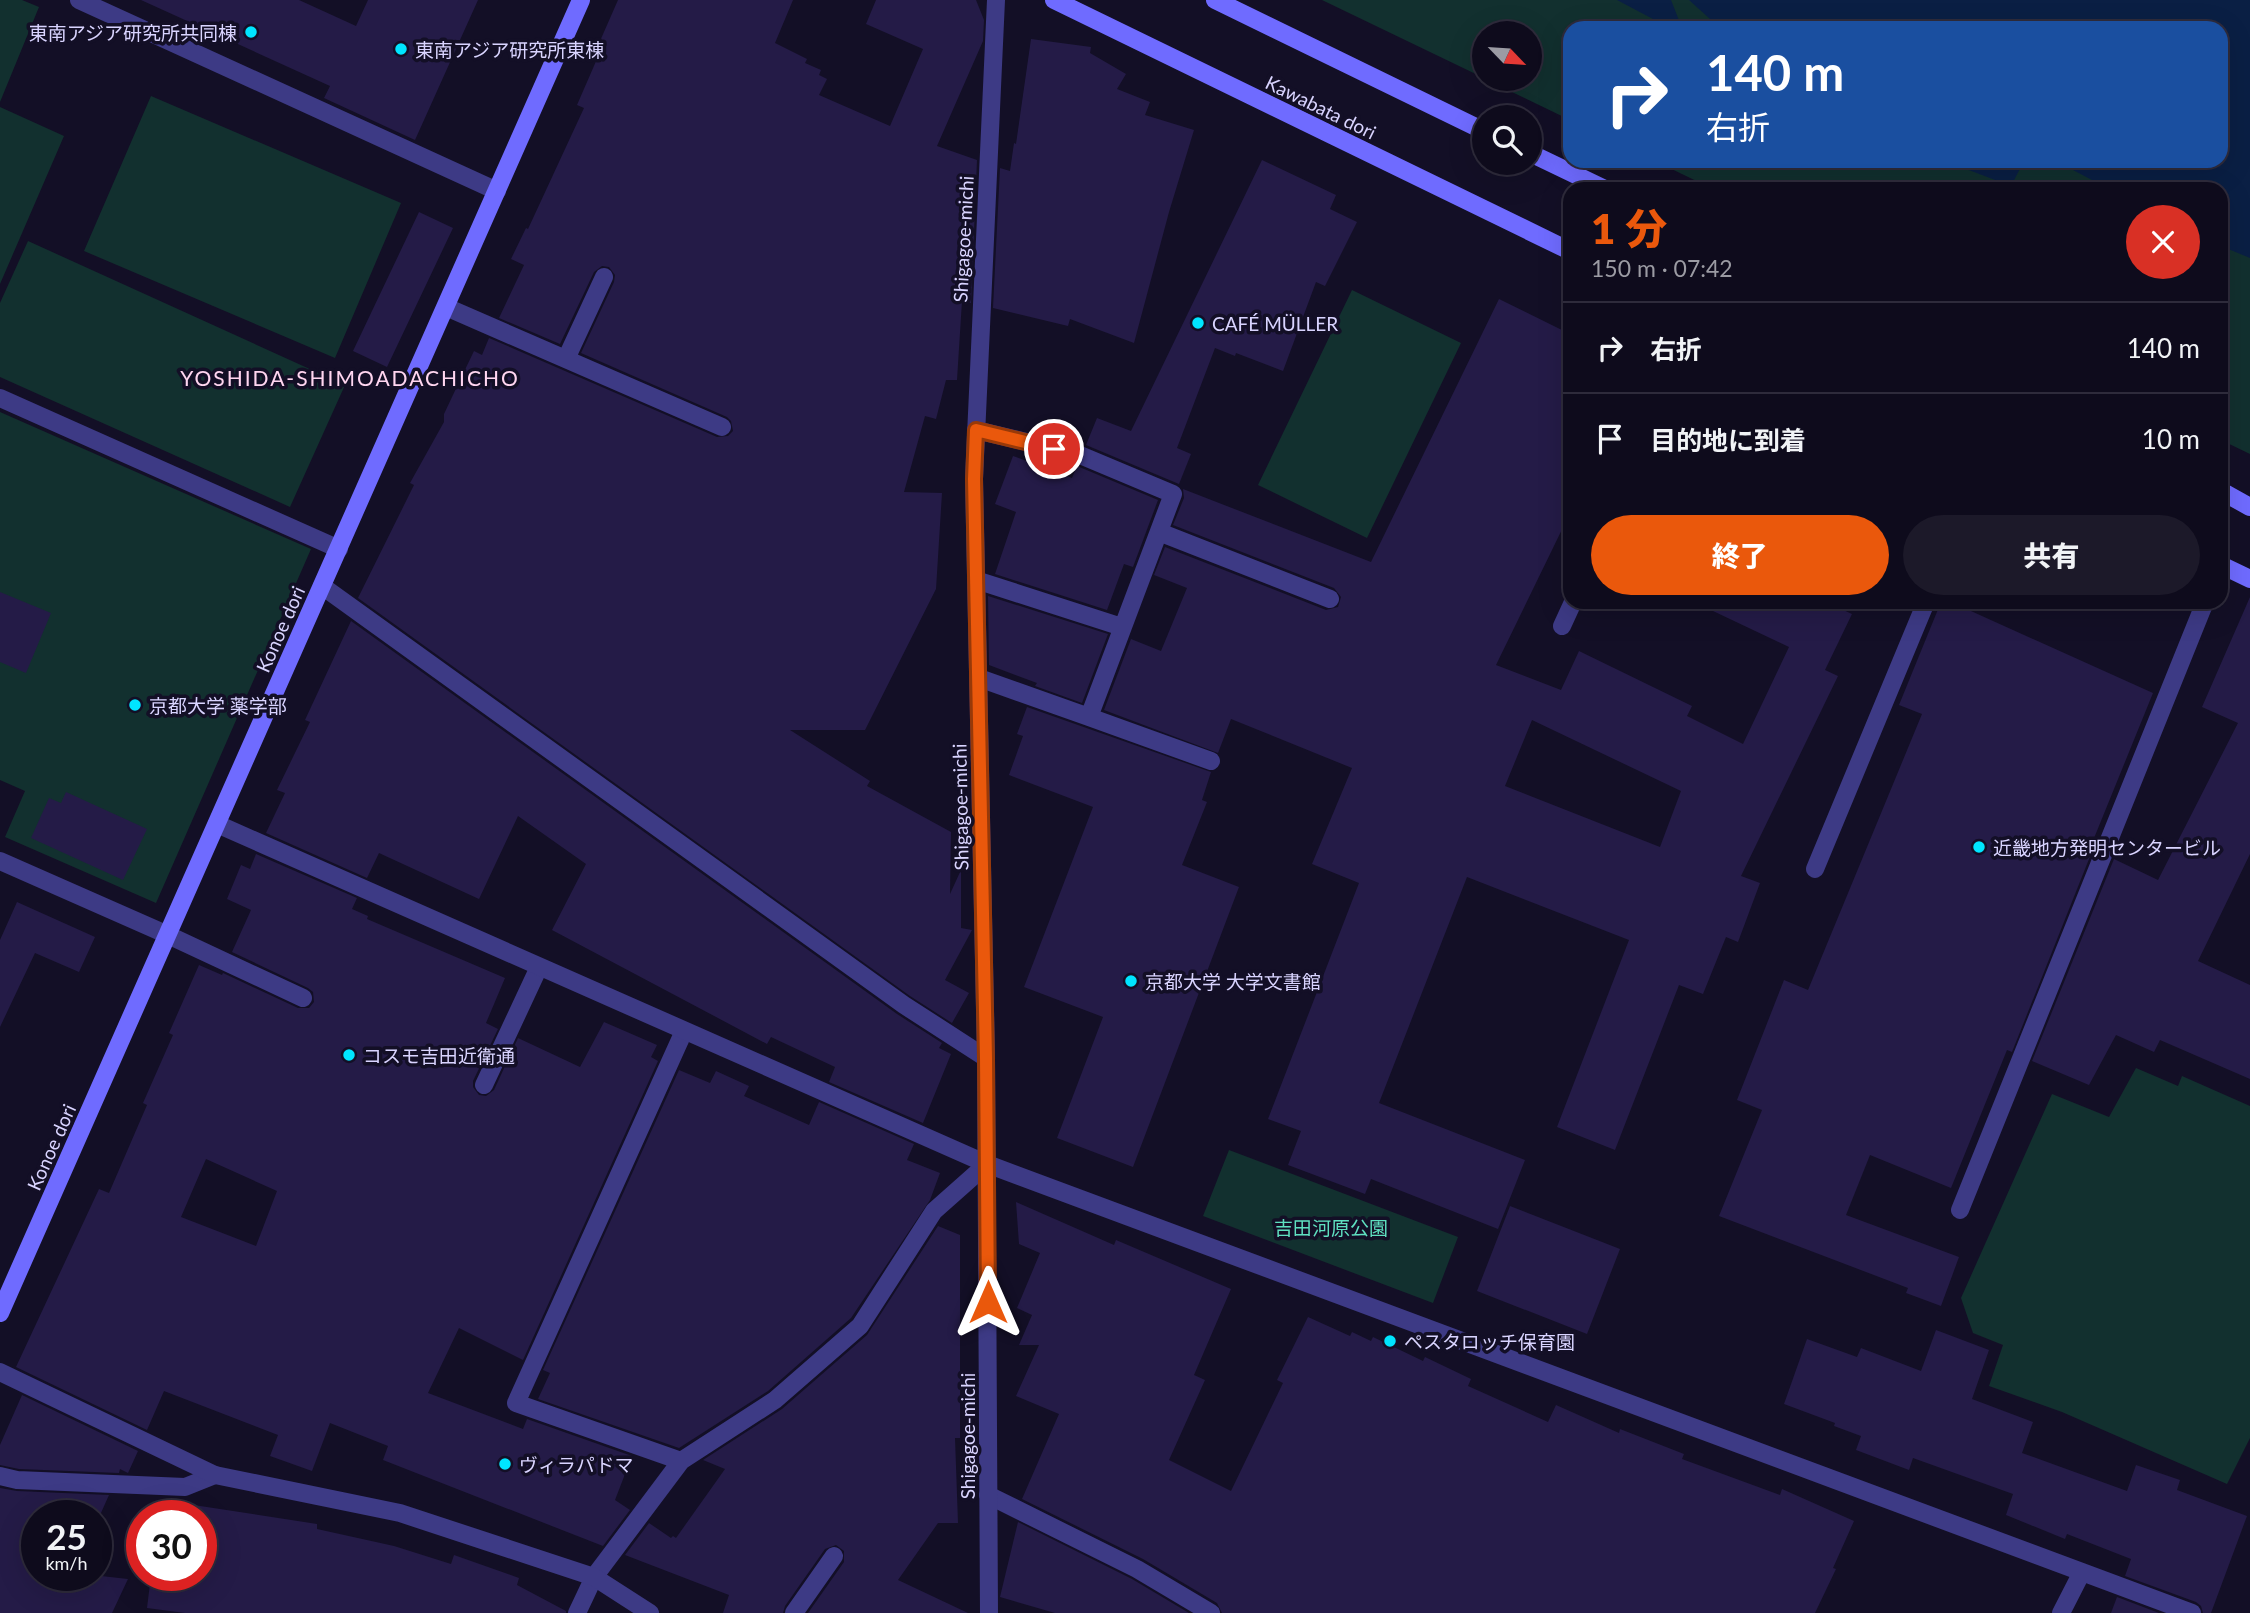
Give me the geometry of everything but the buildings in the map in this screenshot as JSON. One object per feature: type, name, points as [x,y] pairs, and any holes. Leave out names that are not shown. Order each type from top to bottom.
[{"type":"street","points":[[79,0],[497,191]]},
{"type":"street","name":"Konoe dori","points":[[0,1313],[581,0]]},
{"type":"street","name":"Shigagoe-michi","points":[[989,1613],[986,1058],[974,479],[996,0]]},
{"type":"street","name":"Kawabata dori","points":[[1054,0],[1563,248]]},
{"type":"street","points":[[1215,0],[1472,125]]},
{"type":"street","points":[[1542,159],[1590,182]]},
{"type":"street","points":[[566,359],[604,277]]},
{"type":"street","points":[[446,307],[722,427]]},
{"type":"street","points":[[0,398],[339,549]]},
{"type":"street","points":[[976,430],[1080,455],[1173,494],[1089,717]]},
{"type":"street","points":[[2228,495],[2250,507]]},
{"type":"street","points":[[1159,532],[1330,599]]},
{"type":"street","points":[[2228,568],[2250,579]]},
{"type":"street","points":[[976,580],[1122,627]]},
{"type":"street","points":[[322,586],[893,997],[986,1058]]},
{"type":"street","points":[[1562,626],[1570,609]]},
{"type":"street","points":[[1815,869],[1923,609]]},
{"type":"street","points":[[1960,1210],[2202,609]]},
{"type":"street","points":[[979,678],[1211,761]]},
{"type":"street","points":[[217,824],[987,1164],[2192,1613]]},
{"type":"street","points":[[0,861],[303,998]]},
{"type":"street","points":[[484,1085],[540,967]]},
{"type":"street","points":[[681,1461],[516,1402],[684,1031]]},
{"type":"street","points":[[577,1613],[594,1577],[681,1461],[775,1400],[860,1326],[934,1211],[987,1164]]},
{"type":"street","points":[[0,1372],[215,1475],[400,1513],[594,1577],[650,1613]]},
{"type":"street","points":[[0,1476],[17,1480],[185,1487],[215,1475]]},
{"type":"street","points":[[988,1495],[1137,1569],[1211,1613]]},
{"type":"street","points":[[794,1613],[834,1556]]},
{"type":"street","points":[[2061,1613],[2082,1572]]},
{"type":"green space","points":[[0,0],[22,0],[39,7],[0,102]]},
{"type":"green space","points":[[1322,0],[2250,0],[2250,454],[2228,443],[2228,182],[1698,182],[1670,168],[2228,168],[2228,21],[1563,21],[1563,117],[1510,91],[1542,91],[1542,21],[1472,21],[1472,72]]},
{"type":"green space","points":[[151,96],[401,203],[335,358],[84,251]]},
{"type":"green space","points":[[0,107],[64,136],[0,284]]},
{"type":"green space","points":[[28,241],[345,385],[290,507],[0,377],[0,303]]},
{"type":"green space","points":[[1352,290],[1461,343],[1367,538],[1258,485]]},
{"type":"green space","points":[[0,412],[311,549],[156,903],[5,837],[25,791],[0,780]]},
{"type":"green space","points":[[2136,1068],[2178,1086],[2182,1076],[2250,1106],[2250,1438],[2227,1484],[2062,1412],[1989,1386],[2003,1345],[1973,1333],[1961,1298],[2052,1094],[2109,1117]]},
{"type":"green space","name":"吉田河原公園","points":[[1229,1150],[1458,1237],[1433,1303],[1203,1216]]},
{"type":"water","points":[[1617,0],[1671,0],[1679,21],[1657,21]]},
{"type":"water","points":[[1689,0],[2250,0],[2250,258],[2228,249],[2228,182],[2096,182],[2069,168],[2228,168],[2228,21],[1712,21]]},
{"type":"water","points":[[1963,168],[2020,168],[2013,182],[2000,182]]},
{"type":"place","name":"東南アジア研究所共同棟","points":[[251,32]]},
{"type":"place","name":"東南アジア研究所東棟","points":[[401,49]]},
{"type":"place","name":"CAFÉ MÜLLER","points":[[1198,323]]},
{"type":"place","name":"京都大学 薬学部","points":[[135,705]]},
{"type":"place","name":"近畿地方発明センタービル","points":[[1979,847]]},
{"type":"place","name":"京都大学 大学文書館","points":[[1131,981]]},
{"type":"place","name":"コスモ吉田近衛通","points":[[349,1055]]},
{"type":"place","name":"ペスタロッチ保育園","points":[[1390,1341]]},
{"type":"place","name":"ヴィラパドマ","points":[[505,1464]]},
{"type":"district","name":"YOSHIDA-SHIMOADACHICHO","points":[[350,377]]},
{"type":"route","points":[[988,1302],[986,1058],[974,479],[976,430],[1054,449]]}]
